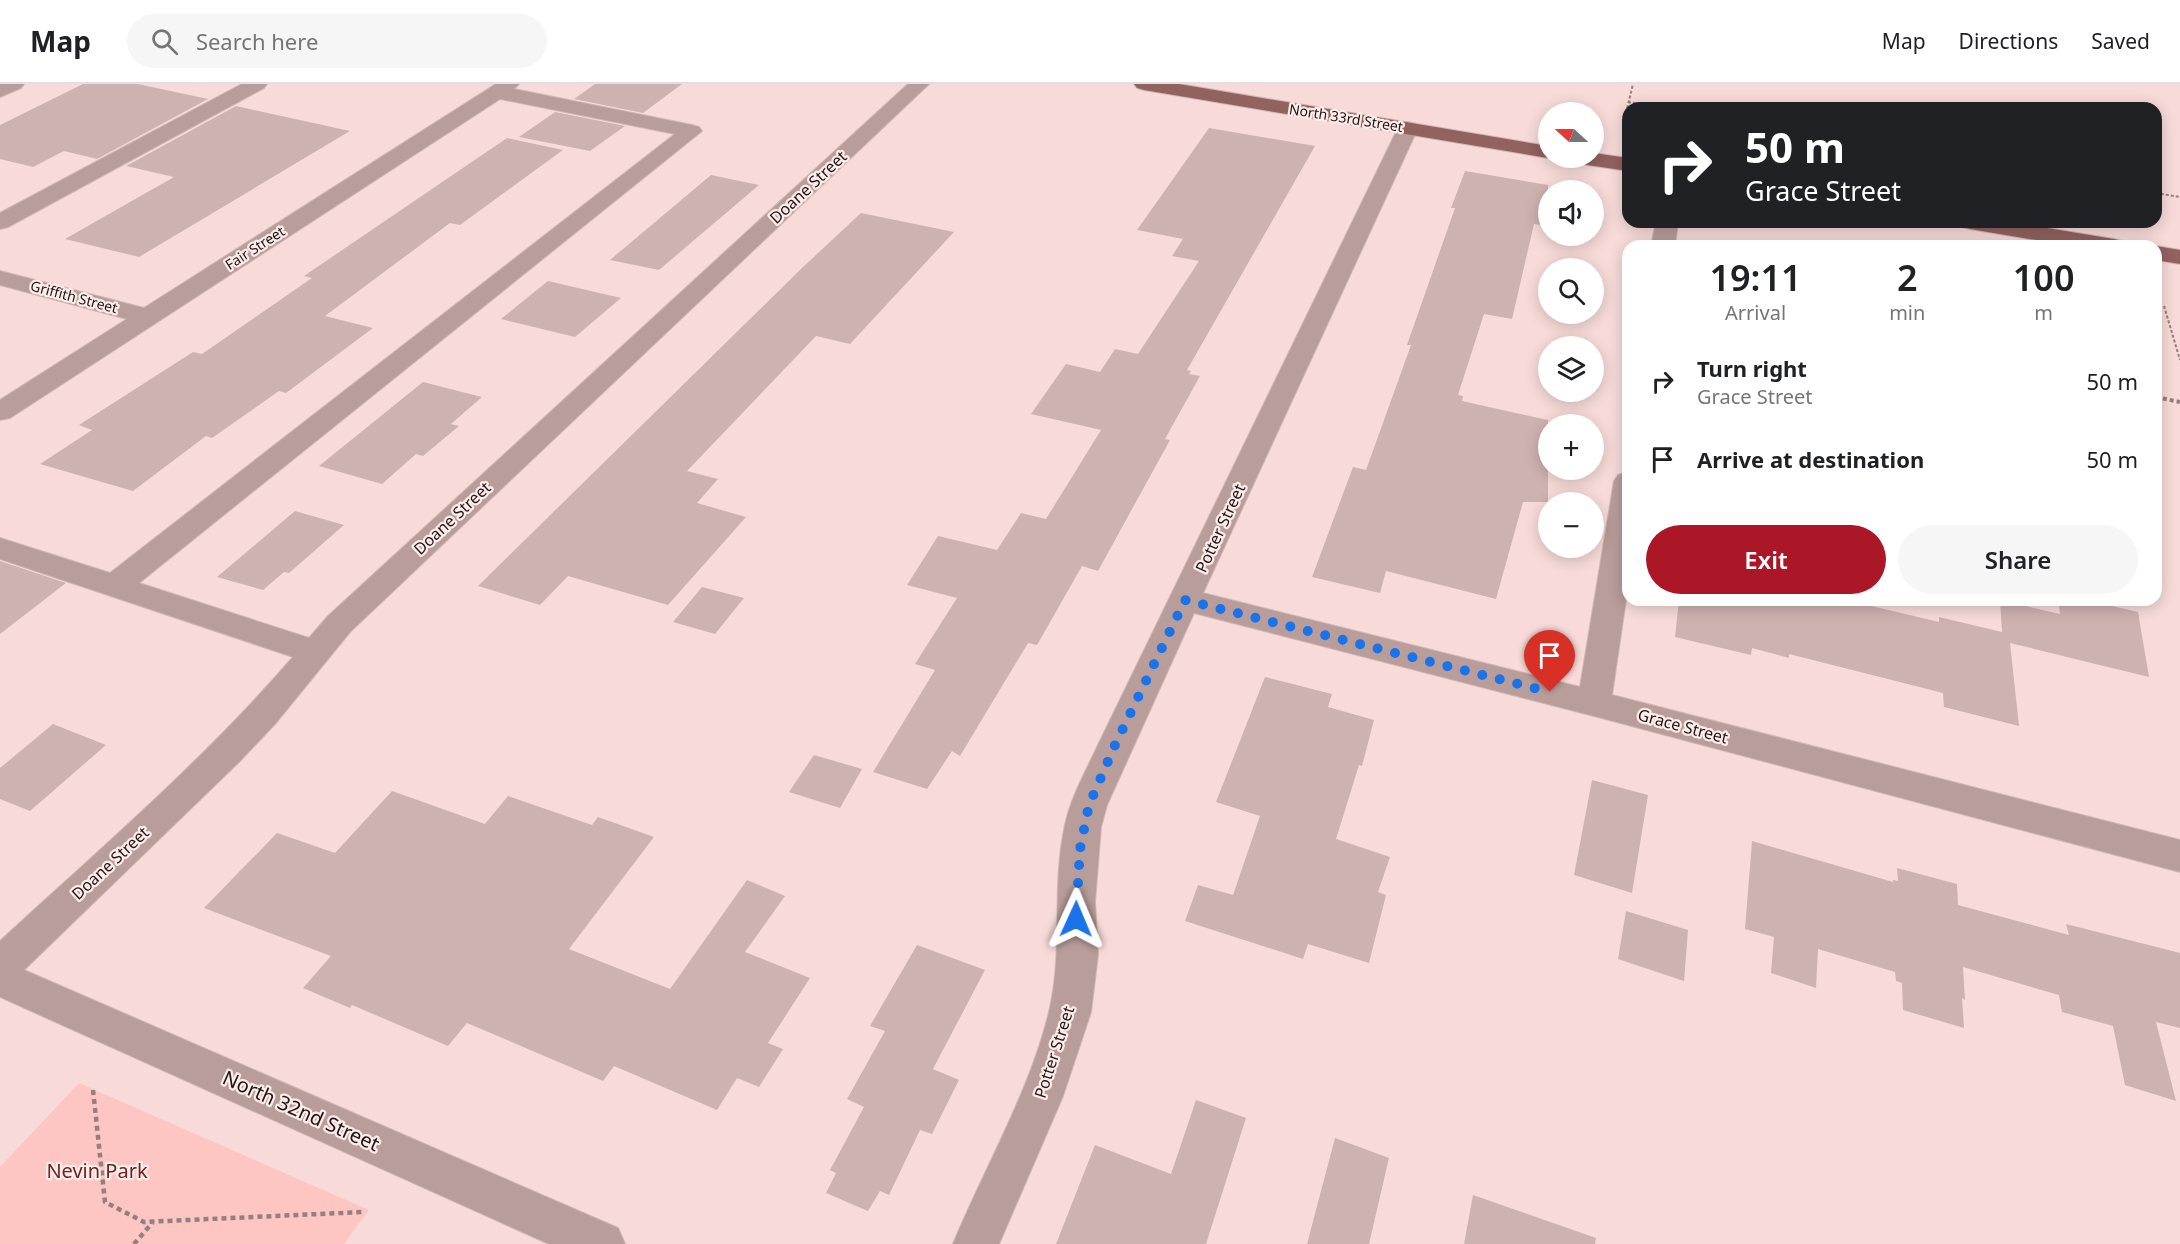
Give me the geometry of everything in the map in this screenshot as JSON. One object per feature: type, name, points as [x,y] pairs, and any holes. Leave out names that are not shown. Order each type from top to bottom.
[{"type":"main road","name":"North 33rd Street","points":[[1144,84],[1538,150]]},
{"type":"main road","points":[[1604,161],[1622,164]]},
{"type":"main road","points":[[2006,228],[2078,240]]},
{"type":"main road","points":[[2162,254],[2180,257]]},
{"type":"street","points":[[0,91],[14,84]]},
{"type":"street","points":[[0,222],[257,84]]},
{"type":"street","name":"Doane Street","points":[[0,968],[235,744],[263,715],[314,652],[367,598],[919,84]]},
{"type":"street","points":[[113,587],[692,131],[503,88]]},
{"type":"street","name":"Fair Street","points":[[0,412],[503,88]]},
{"type":"street","name":"Potter Street","points":[[976,1244],[1041,1096],[1070,1012],[1078,955],[1076,902],[1080,849],[1089,805],[1115,745],[1408,128]]},
{"type":"street","name":"Griffith Street","points":[[0,278],[149,317]]},
{"type":"street","points":[[1594,703],[1622,520]]},
{"type":"street","points":[[0,548],[314,652]]},
{"type":"street","name":"Grace Street","points":[[1185,600],[1594,703],[2180,856]]},
{"type":"street","name":"North 32nd Street","points":[[0,978],[602,1244]]},
{"type":"path","points":[[1628,102],[1633,84]]},
{"type":"path","points":[[2162,194],[2180,197]]},
{"type":"path","points":[[2164,306],[2180,360]]},
{"type":"path","points":[[2162,398],[2180,402]]},
{"type":"path","points":[[93,1090],[105,1202],[144,1222],[363,1212]]},
{"type":"path","points":[[134,1244],[153,1221]]},
{"type":"green space","name":"Nevin Park","points":[[79,1083],[369,1210],[344,1244],[0,1244],[0,1167]]},
{"type":"building","points":[[83,84],[138,84],[208,99],[97,159],[64,151],[33,167],[0,159],[0,125]]},
{"type":"building","points":[[595,84],[682,84],[643,113],[574,99]]},
{"type":"building","points":[[236,106],[350,131],[139,257],[65,239],[174,177],[126,166]]},
{"type":"building","points":[[555,112],[625,126],[590,151],[519,137]]},
{"type":"building","points":[[1209,128],[1315,146],[1187,370],[1191,371],[1189,374],[1200,376],[1165,439],[1170,440],[1098,571],[1082,566],[1037,645],[1028,643],[960,756],[952,751],[927,789],[873,772],[935,670],[915,664],[957,598],[907,585],[938,536],[997,550],[1021,513],[1046,519],[1101,430],[1031,414],[1066,364],[1100,372],[1115,349],[1138,354],[1199,261],[1172,256],[1183,239],[1137,230]]},
{"type":"building","points":[[507,138],[563,150],[460,225],[450,223],[325,316],[373,328],[286,393],[279,391],[212,438],[206,436],[133,491],[40,464],[92,430],[79,425],[193,352],[202,354],[312,278],[304,276]]},
{"type":"building","points":[[1465,171],[1538,183],[1538,225],[1534,224],[1512,319],[1484,314],[1458,395],[1463,396],[1462,401],[1538,418],[1538,480],[1548,480],[1548,492],[1538,492],[1538,502],[1523,502],[1496,599],[1386,571],[1380,593],[1312,577],[1353,467],[1366,470],[1411,345],[1407,345],[1455,208],[1451,208]]},
{"type":"building","points":[[711,175],[759,185],[659,270],[610,260]]},
{"type":"building","points":[[861,213],[954,232],[850,344],[816,336],[687,471],[718,479],[697,503],[746,517],[668,605],[568,576],[540,605],[478,586],[803,267]]},
{"type":"building","points":[[548,281],[621,298],[575,337],[501,319]]},
{"type":"building","points":[[423,382],[482,397],[451,424],[459,426],[423,456],[416,454],[382,484],[319,466]]},
{"type":"building","points":[[295,511],[344,525],[289,573],[284,572],[263,590],[217,577]]},
{"type":"building","points":[[0,561],[66,583],[0,634]]},
{"type":"building","points":[[702,587],[744,598],[715,634],[673,622]]},
{"type":"building","points":[[1678,606],[1871,606],[1939,622],[1939,617],[2002,632],[2000,606],[2026,606],[2060,614],[2059,606],[2112,606],[2138,612],[2149,677],[2010,643],[2019,726],[1944,707],[1943,693],[1789,654],[1789,658],[1752,648],[1751,655],[1675,637]]},
{"type":"building","points":[[1265,677],[1332,694],[1328,707],[1374,720],[1362,766],[1359,765],[1336,839],[1390,857],[1378,892],[1386,895],[1369,963],[1308,944],[1303,959],[1185,921],[1198,885],[1233,895],[1260,816],[1216,802]]},
{"type":"building","points":[[53,724],[106,745],[30,811],[0,799],[0,768]]},
{"type":"building","points":[[814,755],[862,769],[840,808],[789,792]]},
{"type":"building","points":[[1592,780],[1648,795],[1632,893],[1574,875]]},
{"type":"building","points":[[392,791],[485,824],[508,796],[592,825],[598,817],[654,837],[569,949],[670,989],[747,880],[785,896],[745,952],[810,978],[768,1043],[783,1049],[759,1087],[737,1078],[717,1110],[614,1066],[603,1081],[467,1023],[448,1046],[352,1005],[350,1008],[303,988],[331,956],[204,908],[277,833],[335,853]]},
{"type":"building","points":[[1752,841],[1893,882],[1893,880],[1898,881],[1897,868],[1957,884],[1958,905],[2069,935],[2066,924],[2180,953],[2180,1028],[2156,1022],[2176,1101],[2125,1085],[2113,1026],[2062,1012],[2059,995],[1963,967],[1964,1028],[1903,1010],[1902,983],[1896,981],[1895,972],[1818,949],[1816,988],[1771,973],[1774,937],[1745,929]]},
{"type":"building","points":[[1626,911],[1688,930],[1684,981],[1618,959]]},
{"type":"building","points":[[917,945],[985,970],[933,1069],[959,1080],[932,1134],[920,1130],[889,1195],[880,1191],[868,1211],[826,1193],[836,1173],[830,1170],[864,1107],[847,1099],[885,1031],[870,1026]]},
{"type":"building","points":[[1196,1100],[1246,1118],[1206,1244],[1056,1244],[1095,1145],[1171,1174]]},
{"type":"building","points":[[1335,1138],[1389,1158],[1369,1244],[1307,1244]]},
{"type":"building","points":[[1473,1195],[1596,1238],[1595,1244],[1464,1244]]},
{"type":"route","points":[[1076,919],[1080,849],[1089,805],[1115,745],[1185,600],[1550,692]]}]
